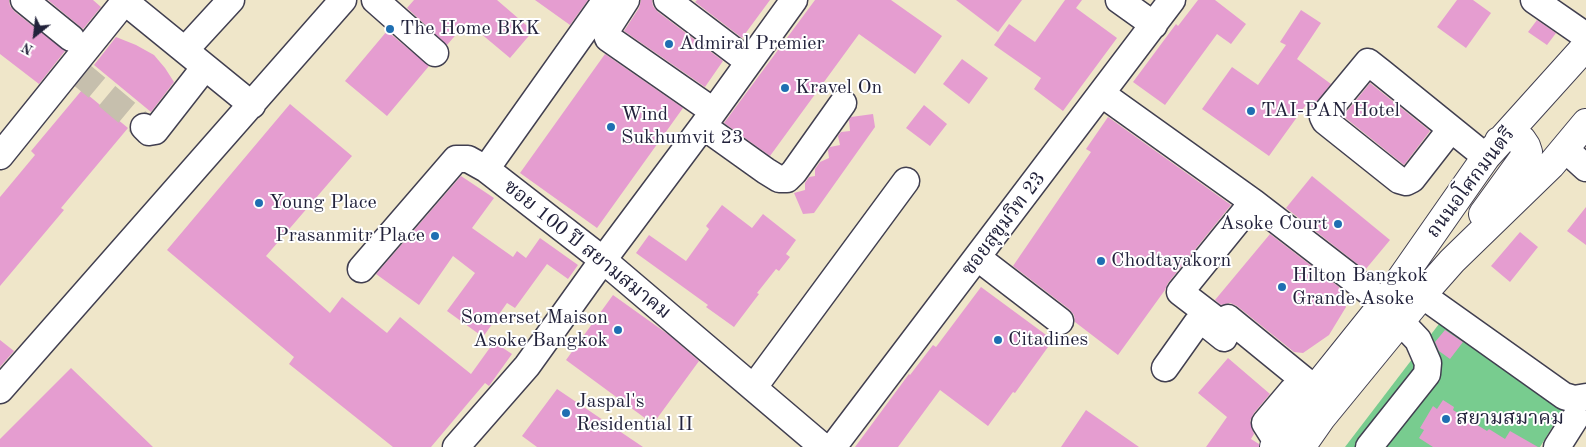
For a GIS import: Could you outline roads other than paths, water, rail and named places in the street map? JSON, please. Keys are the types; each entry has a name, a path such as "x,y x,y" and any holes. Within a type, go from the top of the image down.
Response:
{"main road":[{"name":"ถนนอโศกมนตรี","path":"1295,445 1392,312 1492,149 1586,46"},
{"name":"ถนนอโศกมนตรี","path":"1295,445 1304,394 1392,312 1422,295 1452,261 1513,203 1565,149 1586,123"},
{"path":"1452,261 1528,152 1522,140 1508,137 1492,149"}],"street":[{"path":"24,0 71,38"},
{"path":"144,127 150,132 156,131 195,59 231,0"},
{"path":"0,390 343,0"},
{"path":"375,0 435,53"},
{"path":"486,169 606,0"},
{"path":"626,0 606,31 608,38 708,119 766,171 780,179 787,179 794,172 843,104"},
{"path":"667,0 749,62"},
{"path":"456,447 528,366 603,260 794,0"},
{"path":"1119,0 1154,25"},
{"name":"ซอยสุขุมวิท 23","path":"833,447 1172,0"},
{"path":"1534,0 1586,36"},
{"path":"0,156 74,68 124,1 252,104"},
{"path":"1451,129 1412,179 1406,182 1399,180 1325,121 1323,117 1368,62 1451,129 1492,149"},
{"path":"1106,88 1250,191 1392,312 1418,340 1428,363 1428,374 1369,447"},
{"path":"1565,149 1586,168"},
{"name":"ซอย 100 ปี สยามสมาคม","path":"361,269 456,158 468,159 486,169 603,260 823,447"},
{"path":"754,387 906,181"},
{"path":"1250,191 1180,292 1223,325 1228,318 1304,394"},
{"path":"978,258 1060,322"},
{"path":"1422,295 1564,396 1574,399 1586,399"},
{"path":"1166,368 1196,323 1202,323 1209,326 1304,394"},
{"path":"1557,447 1586,399"}],"tunnel":[{"path":"77,71 144,127"}],"place":[{"name":"The Home BKK","path":"390,29"},
{"name":"Admiral Premier","path":"669,44"},
{"name":"Kravel On","path":"785,88"},
{"name":"TAI-PAN Hotel","path":"1251,111"},
{"name":"Wind Sukhumvit 23","path":"611,127"},
{"name":"Young Place","path":"259,203"},
{"name":"Asoke Court","path":"1338,224"},
{"name":"Prasanmitr Place","path":"435,236"},
{"name":"Chodtayakorn","path":"1101,261"},
{"name":"Hilton Bangkok Grande Asoke","path":"1282,287"},
{"name":"Somerset Maison Asoke Bangkok","path":"618,330"},
{"name":"Citadines","path":"998,340"},
{"name":"Jaspal's Residential II","path":"566,413"},
{"name":"สยามสมาคม","path":"1446,419"}]}
